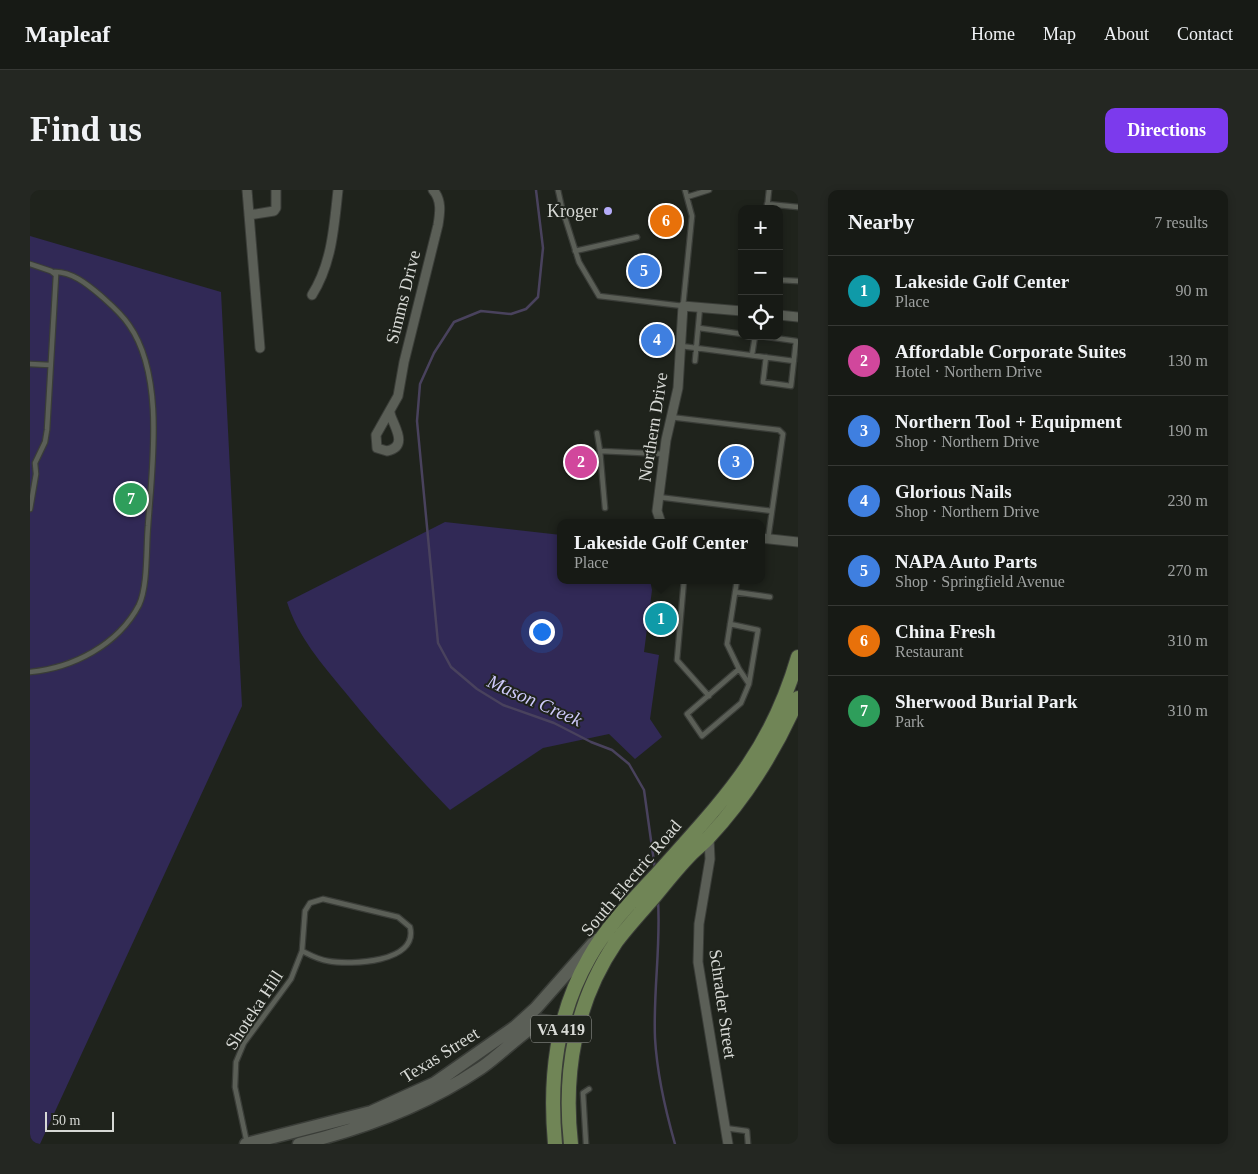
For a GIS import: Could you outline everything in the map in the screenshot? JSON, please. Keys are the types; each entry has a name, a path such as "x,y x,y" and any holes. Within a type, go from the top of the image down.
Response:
{"main road":[{"name":"South Electric Road","path":"556,1144 552,1086 561,1029 578,980 589,958 611,926 723,800 758,753 784,702 798,657"},
{"name":"South Electric Road","path":"571,1144 568,1109 570,1065 581,1014 600,970 616,942 692,853 709,838 755,779 771,754 798,698"},
{"name":"Texas Street","path":"246,1144 371,1112 435,1083 515,1027 536,1008 587,949 611,926"},
{"name":"Texas Street","path":"299,1144 365,1125 432,1096 481,1068 540,1021 550,1022 561,1029"}],"street":[{"path":"247,190 260,348"},
{"path":"249,215 274,211 276,208 276,190"},
{"path":"312,295 324,271 330,252 338,190"},
{"name":"Simms Drive","path":"390,411 398,396 404,362 440,216 438,196 433,190"},
{"path":"683,306 738,311"},
{"name":"Northern Drive","path":"660,519 657,511 658,497 670,417 678,388 683,306"},
{"path":"783,315 798,317"},
{"path":"765,538 798,542"},
{"name":"Schrader Street","path":"709,838 710,859 699,924 698,962 728,1144"}],"lane":[{"path":"558,190 579,262 599,296 683,306 692,216 685,190"},
{"path":"687,197 709,190"},
{"path":"767,205 769,190"},
{"path":"783,207 798,207"},
{"path":"575,251 637,237"},
{"path":"30,264 54,272 71,274 94,290 125,319 138,341 148,375 152,406 151,483 143,592 135,611 122,628 96,650 60,667 30,672"},
{"path":"30,467 35,463 45,442 47,430 56,275 54,272"},
{"path":"783,280 798,281"},
{"path":"696,361 700,307"},
{"path":"698,328 738,333"},
{"path":"766,357 763,382 790,386 796,341 783,339"},
{"path":"752,355 754,340"},
{"path":"680,346 794,361"},
{"path":"30,364 50,365"},
{"path":"670,417 779,430 783,434 772,511 765,535"},
{"path":"597,433 605,508"},
{"path":"600,451 664,454"},
{"path":"30,509 36,474 35,463"},
{"path":"658,497 772,511"},
{"path":"684,584 677,660 709,696"},
{"path":"736,584 727,644 739,669 749,684"},
{"path":"735,592 770,597"},
{"path":"730,624 758,630 749,684 741,703 702,736 687,714 739,669"},
{"name":"Shoteka Hill","path":"246,1144 235,1086 236,1062 244,1043 291,979 302,951 305,912 310,903 323,899 398,917 410,927 411,931 410,938 403,950 386,958 343,963 326,961 302,951"},
{"path":"586,1144 583,1093 589,1089"},
{"path":"725,1128 747,1131 748,1144"}],"shaded area":[{"path":"30,236 221,292 242,706 40,1144 30,1144"},
{"path":"445,522 557,535 557,584 651,584 652,590 644,652 659,655 650,719 662,737 635,759 609,734 543,748 450,810 409,767 319,660 297,627 287,602"}],"waterway":[{"name":"Mason Creek","path":"536,190 543,248 538,297 526,309 511,314 481,311 454,322 434,353 420,384 417,421 438,643 451,667 477,689 503,705 554,723 591,742 612,750 629,764 644,790 655,869"},
{"name":"Mason Creek","path":"658,900 659,934 655,1038 662,1092 675,1144"}],"place":[{"name":"Kroger","path":"608,211"},
{"name":"China Fresh","path":"666,221"},
{"name":"NAPA Auto Parts","path":"644,271"},
{"name":"Glorious Nails","path":"657,340"},
{"name":"Affordable Corporate Suites","path":"581,462"},
{"name":"Northern Tool + Equipment","path":"736,462"},
{"name":"Sherwood Burial Park","path":"131,499"},
{"name":"Lakeside Golf Center","path":"661,619"}]}
